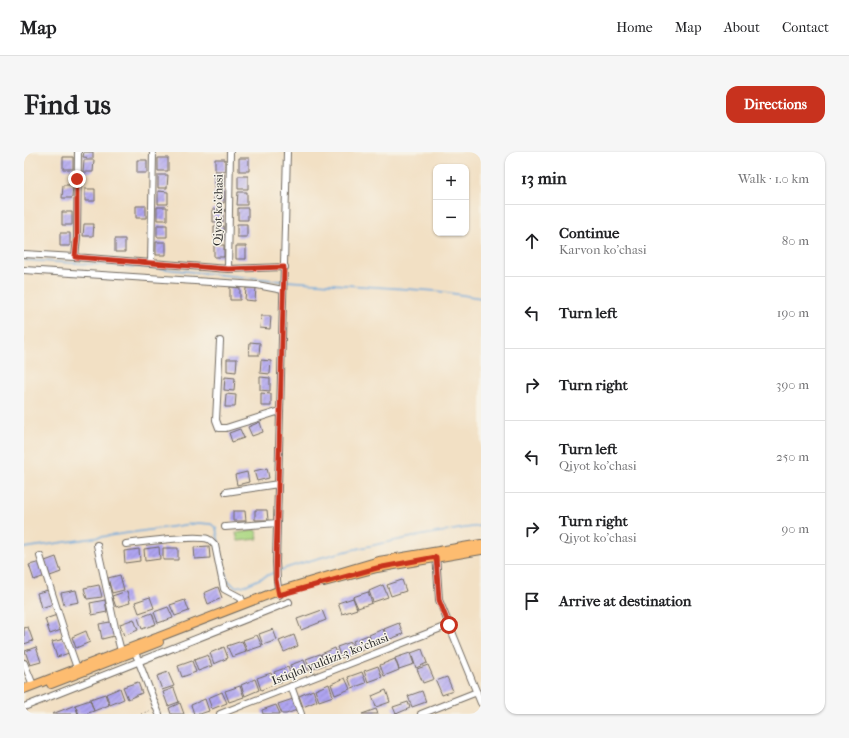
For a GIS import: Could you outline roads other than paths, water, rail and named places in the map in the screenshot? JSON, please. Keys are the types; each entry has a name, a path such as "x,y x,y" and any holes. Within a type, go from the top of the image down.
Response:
{"main road":[{"path":"24,688 243,604 278,593 377,568 481,544"},
{"path":"436,554 481,550"},
{"path":"24,694 135,652 278,593"}],"street":[{"path":"75,257 77,237 78,152"},
{"path":"151,263 153,152"},
{"name":"Qiyot ko'chasi","path":"228,269 230,152"},
{"path":"278,593 276,568 287,152"},
{"path":"24,254 228,269 284,267"},
{"path":"24,270 257,285 283,290"},
{"path":"220,341 216,420 220,428 226,428 280,411"},
{"path":"226,492 278,484"},
{"path":"225,527 277,523"},
{"path":"126,544 207,538 215,545 224,589 241,598 243,604"},
{"path":"97,545 121,651"},
{"path":"436,554 439,600 481,703"},
{"path":"40,556 66,637 78,668"},
{"path":"24,707 289,602"},
{"name":"Istiqlol yuldizi-3 ko'chasi","path":"220,714 449,625"},
{"path":"135,652 158,711"},
{"path":"24,663 33,685"},
{"path":"291,686 301,714"},
{"path":"421,714 477,692"}],"waterway":[{"path":"24,260 156,268 282,281"},
{"path":"286,281 437,291 481,298"},
{"path":"24,548 198,523 211,524 216,528 224,570 228,580 235,587 246,585 275,572"},
{"path":"278,571 353,549 481,526"}]}
